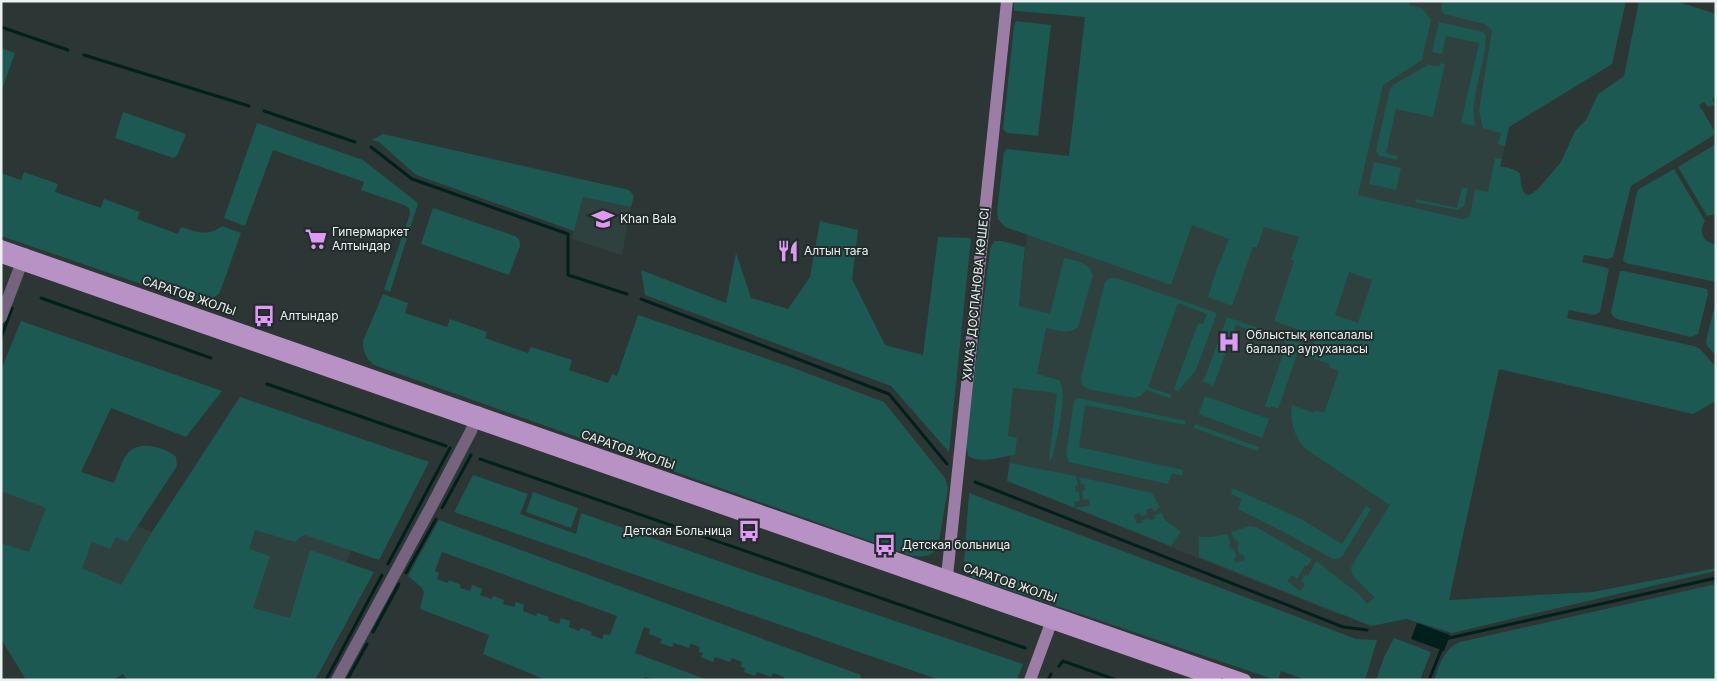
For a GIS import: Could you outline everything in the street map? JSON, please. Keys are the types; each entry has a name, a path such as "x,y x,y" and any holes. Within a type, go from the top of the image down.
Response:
{"main road":[{"name":"ХИУАЗ ДОСПАНОВА КӨШЕСІ","path":"946,581 1007,1"},
{"name":"САРАТОВ ЖОЛЫ","path":"1,246 24,259 946,581 1245,680"},
{"name":"САРАТОВ ЖОЛЫ","path":"1,257 24,259"},
{"name":"САРАТОВ ЖОЛЫ","path":"946,581 1051,623 1215,680"},
{"path":"1030,680 1051,623"}],"street":[{"path":"1,317 24,259"},
{"path":"337,680 430,509 477,417"}],"shaded area":[{"path":"1014,1 1410,1 1409,5 1422,8 1431,20 1422,60 1383,85 1358,195 1462,219 1470,215 1475,189 1488,192 1495,158 1502,159 1500,166 1510,168 1519,173 1525,194 1530,195 1538,189 1561,162 1575,131 1586,120 1598,94 1624,76 1639,1 1675,1 1716,15 1716,97 1712,99 1715,105 1708,107 1704,102 1699,105 1714,130 1714,135 1631,186 1613,257 1607,259 1584,255 1582,262 1609,269 1600,312 1594,315 1569,310 1567,318 1694,346 1700,349 1716,367 1716,401 1693,414 1499,369 1449,600 1593,592 1716,568 1716,571 1452,633 1407,619 1371,626 1199,557 1199,537 1227,534 1231,543 1229,544 1231,549 1233,548 1237,557 1234,558 1236,563 1245,560 1243,554 1240,555 1237,548 1239,546 1237,540 1235,541 1231,532 1250,526 1256,527 1312,559 1307,566 1305,565 1297,579 1292,575 1287,581 1300,591 1305,585 1301,581 1305,575 1308,576 1316,561 1360,595 1367,604 1375,598 1354,577 1351,567 1390,505 1306,449 1294,429 1291,417 1292,405 1314,413 1315,410 1324,413 1339,371 1329,367 1330,364 1309,357 1316,336 1274,321 1294,261 1291,259 1299,237 1264,227 1257,247 1253,247 1232,306 1208,297 1229,239 1192,225 1171,285 1005,227 998,219 997,211 1004,152 1007,149 1069,156 1085,17 1014,11","holes":["1349,272 1372,280 1358,323 1335,315"]},
{"name":"Облыстық көпсалалы балалар ауруханасы","path":"1208,1 1165,194 1464,259 1375,599 1340,615 1007,481 1012,441 1000,439 1019,306 1036,153 1069,156 1085,17"},
{"path":"1232,1 1619,1 1606,68 1509,127 1484,238 1190,179"},
{"path":"1443,1 1626,1 1612,64 1509,127 1505,146 1498,144 1501,133 1483,128 1479,111 1492,30 1484,24 1444,14 1441,9"},
{"path":"1016,21 1051,25 1038,136 1007,133 1003,129"},
{"path":"1439,22 1483,32 1486,35 1474,103 1475,126 1461,123 1479,43 1446,36 1442,54 1432,52"},
{"path":"1,48 15,53 1,92"},
{"path":"1440,63 1445,64 1433,117 1396,109 1386,153 1398,156 1397,160 1379,156 1376,150 1390,89 1393,85 1428,65 1439,66"},
{"path":"123,112 186,134 177,156 173,158 115,138"},
{"path":"257,123 363,160 418,203 390,292 384,289 410,214 409,208 361,190 364,182 273,150 245,226 224,218"},
{"path":"383,134 629,190 634,196 631,207 583,197 574,231 416,175 379,142 372,140"},
{"path":"1716,144 1716,214 1707,216 1678,167"},
{"path":"1374,162 1401,168 1396,190 1369,184"},
{"path":"1674,169 1705,221 1702,229 1703,236 1708,242 1716,244 1716,282 1626,263 1623,260 1637,192"},
{"path":"24,172 58,184 55,192 101,208 104,199 140,212 137,219 178,234 181,227 197,232 212,232 222,226 241,233 220,292 208,300 194,302 1,236 1,173 21,180"},
{"path":"1462,187 1468,188 1464,206 1457,210 1415,202 1416,199 1457,208"},
{"name":"Khan Bala","path":"583,197 631,207 622,255 572,239"},
{"path":"433,208 519,239 520,246 509,275 421,244"},
{"path":"820,221 858,230 852,279 885,345 923,355 938,237 971,238 949,452 891,386 645,295 641,270 726,303 736,253 751,298 788,309 810,277"},
{"path":"994,241 1002,241 1025,247 1019,306 1050,314 1064,258 1085,265 1093,275 1078,327 1070,331 1046,328 1037,374 1059,380 1063,395 1059,428 1053,456 1050,461 1057,393 1013,388 1008,436 1017,438 1015,455 984,460 968,456 966,443 990,249"},
{"path":"1620,271 1707,289 1708,294 1698,334 1691,337 1617,319 1612,315 1611,312"},
{"path":"1110,278 1117,278 1217,313 1196,370 1178,391 1174,389 1198,323 1203,324 1207,314 1178,303 1148,387 1172,395 1170,398 1146,390 1141,396 1134,398 1088,389 1082,385 1081,377 1105,282"},
{"path":"383,294 408,303 405,313 447,327 450,319 487,332 485,338 528,353 531,347 572,360 569,370 608,383 612,374 617,376 638,315 788,366 884,402 945,478 948,488 938,547 927,556 912,556 374,365 363,348 363,341"},
{"path":"1716,301 1716,355 1707,346 1706,341"},
{"path":"1227,317 1301,343 1278,409 1265,406 1287,343 1236,325 1213,387 1210,386 1211,384 1202,381 1206,375"},
{"path":"21,321 222,391 186,437 111,408 81,472 114,483 127,454 132,449 144,446 152,446 171,453 176,457 177,466 127,542 116,537 110,549 92,542 82,568 121,585 152,532 240,397 429,462 379,560 305,535 295,542 255,530 249,549 270,556 253,608 290,618 310,550 374,572 315,680 127,680 123,674 113,680 26,680 1,639 1,543 29,552 46,508 1,491 1,370"},
{"path":"1205,396 1269,419 1262,438 1199,414"},
{"path":"1078,398 1186,421 1185,425 1085,405 1079,447 1183,470 1182,476 1172,473 1168,484 1069,462 1066,454 1074,401"},
{"path":"1195,424 1259,447 1257,451 1194,428"},
{"path":"1,457 68,497 161,536 123,613 1,576"},
{"path":"1010,463 1076,476 1078,485 1075,486 1076,492 1079,492 1080,501 1074,502 1075,508 1007,481"},
{"path":"473,475 528,494 520,514 576,534 581,513 1023,664 1017,680 940,680 454,512"},
{"path":"1079,477 1152,493 1160,508 1154,511 1152,508 1146,510 1147,514 1141,516 1140,513 1134,515 1137,524 1143,522 1142,520 1156,518 1155,515 1162,513 1164,519 1181,532 1171,546 1075,508 1090,505 1089,499 1083,500 1082,491 1085,490 1084,484 1081,484"},
{"path":"1233,488 1301,519 1342,544 1366,506 1371,509 1343,555 1333,559 1238,509 1242,499 1231,494"},
{"path":"533,492 578,508 571,528 526,512"},
{"path":"969,493 1356,639 1377,640 1365,680 1306,680 1281,671 1278,680 1276,680 971,577 964,561"},
{"path":"243,494 357,531 321,642 205,605"},
{"path":"439,520 861,675 860,680 784,680 784,677 773,673 771,677 757,672 755,676 744,672 745,668 741,667 742,662 732,658 730,662 715,657 713,662 701,657 703,653 699,652 700,647 691,644 689,648 674,643 672,647 660,643 662,639 649,634 650,629 644,627 635,653 708,680 654,680 645,677 643,680 546,680 483,654 489,635 420,609 424,592 408,576","holes":["442,552 617,616 610,635 604,634 602,639 591,635 592,632 581,628 579,631 569,627 570,621 561,618 559,624 548,620 549,617 538,613 536,616 523,611 524,605 516,602 514,607 503,604 504,600 493,596 492,599 480,595 482,589 472,585 470,591 460,588 461,585 449,580 448,583 437,579 439,573 435,571"]},
{"path":"1716,584 1716,680 1434,680 1446,653 1460,642"},
{"path":"1417,623 1450,635 1444,651 1411,639"},
{"path":"1394,638 1431,652 1420,680 1376,680 1384,657"}],"waterway":[{"path":"1,27 68,50"},
{"path":"84,55 249,106"},
{"path":"264,111 355,142"},
{"path":"371,147 412,179 568,234 568,275 627,294"},
{"path":"41,298 211,358"},
{"path":"641,299 889,394 947,464"},
{"path":"1,338 12,308"},
{"path":"267,384 446,446"},
{"path":"388,564 450,448"},
{"path":"442,508 471,455"},
{"path":"480,459 1025,648"},
{"path":"975,482 1343,627 1367,630"},
{"path":"406,573 436,519"},
{"path":"326,680 382,575"},
{"path":"1445,639 1716,578"},
{"path":"373,632 399,584"},
{"path":"347,680 367,644"},
{"path":"1429,680 1442,648"},
{"path":"1059,666 1063,661 1116,680"},
{"path":"1048,680 1051,674"}],"place":[{"name":"Khan Bala","path":"603,219"},
{"name":"Гипермаркет Алтындар","path":"316,239"},
{"name":"Алтын таға","path":"788,251"},
{"name":"Алтындар","path":"264,316"},
{"name":"Облыстық көпсалалы балалар ауруханасы","path":"1229,342"},
{"name":"Детская Больница","path":"749,531"},
{"name":"Детская больница","path":"885,545"}]}
